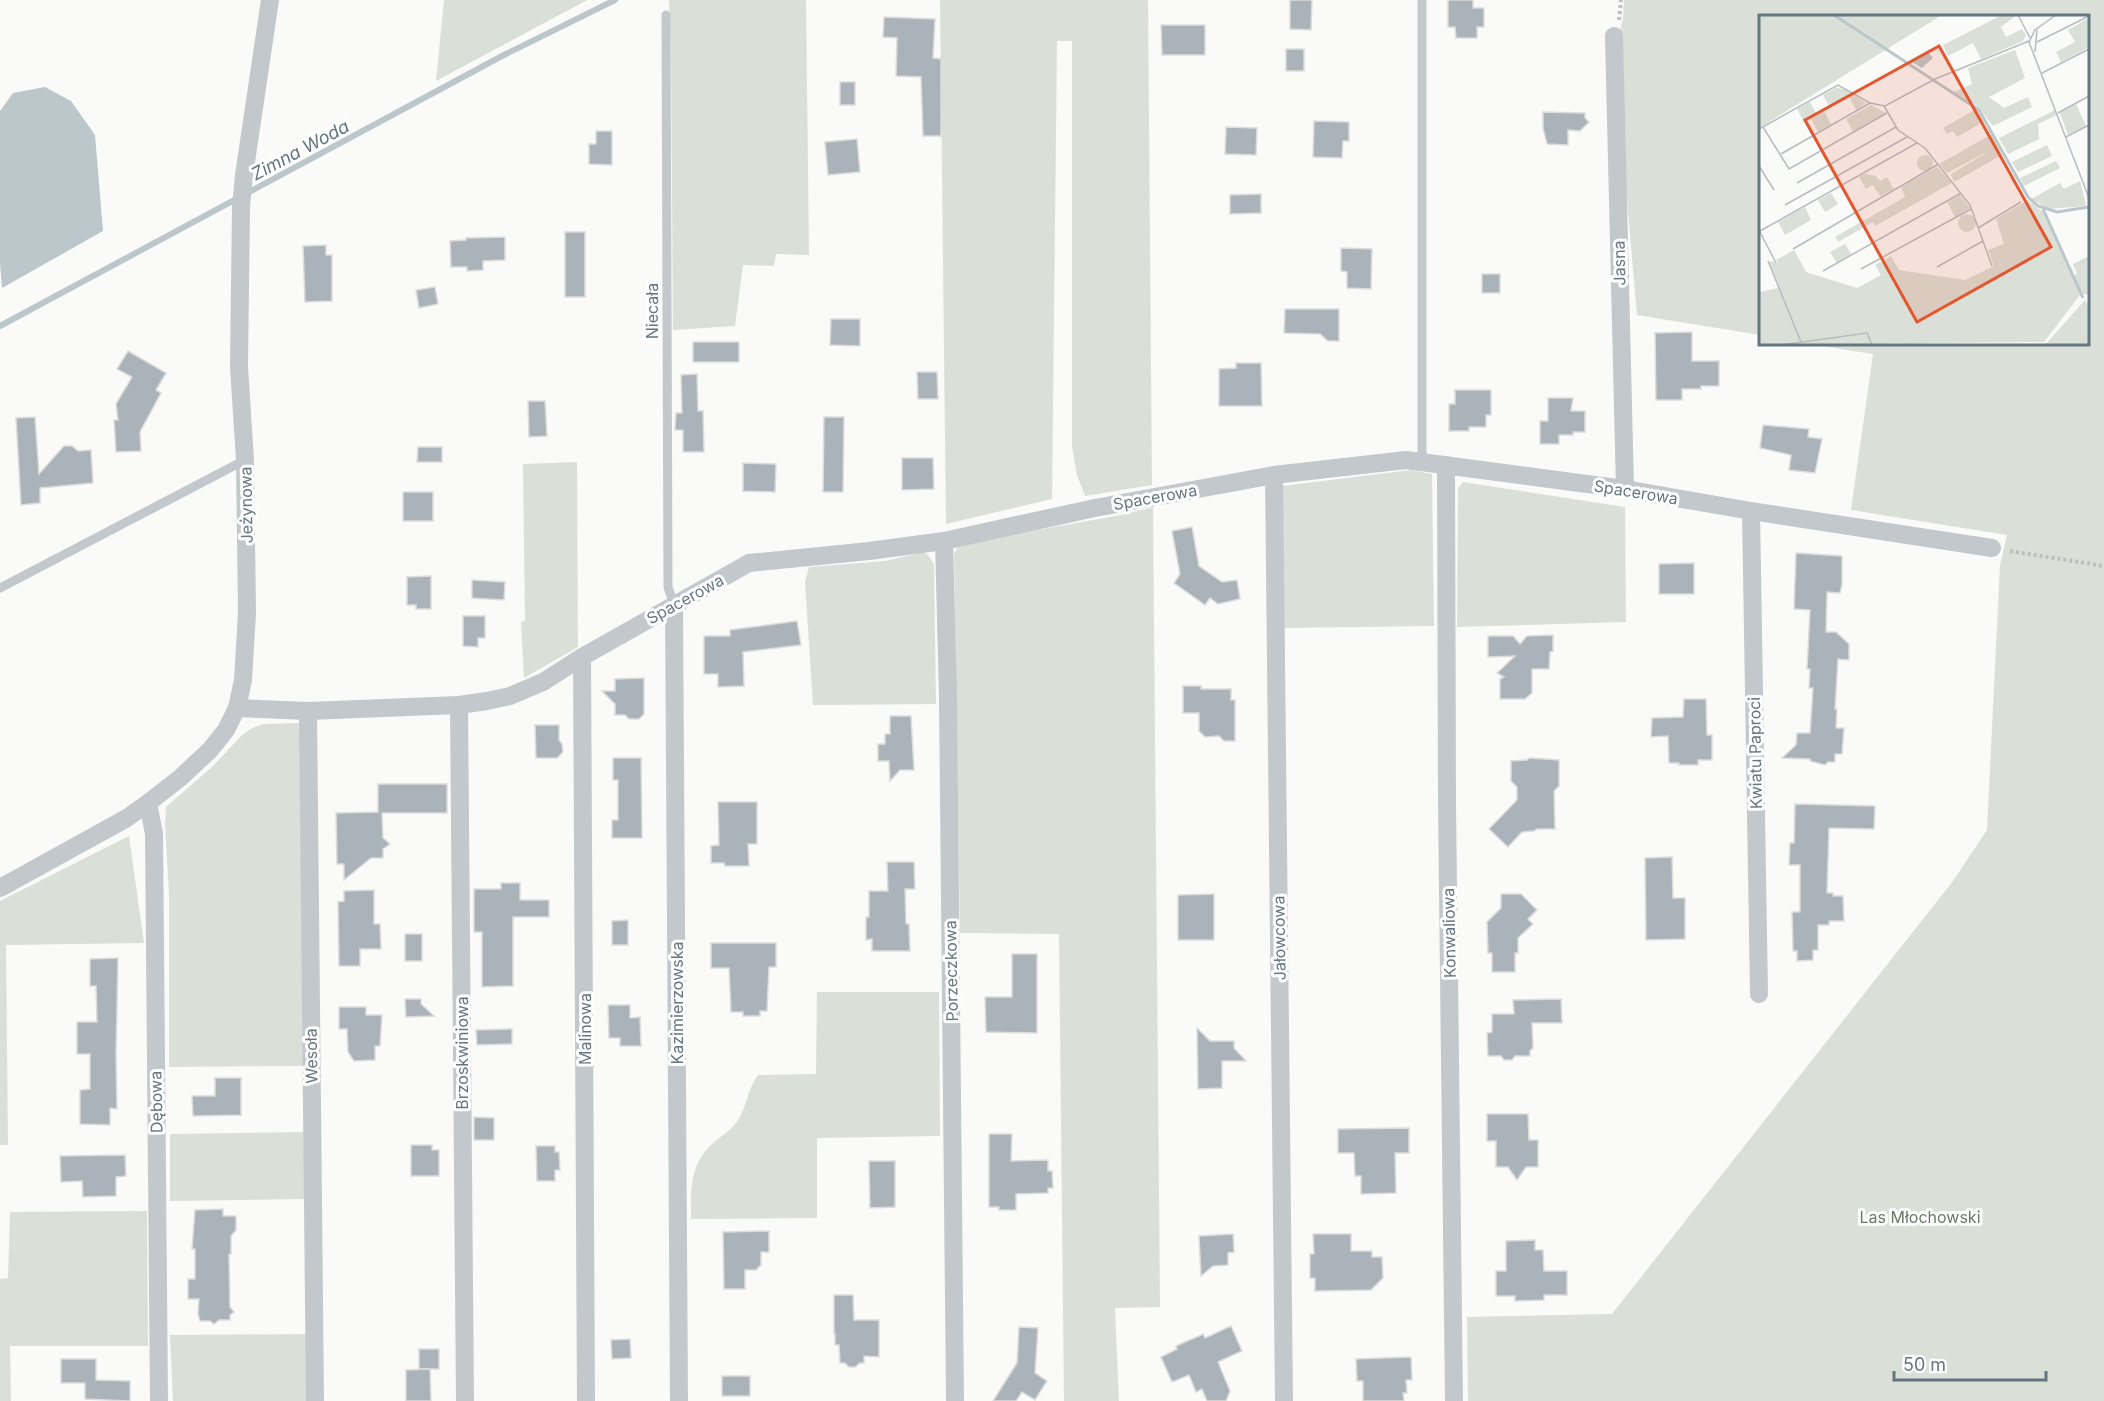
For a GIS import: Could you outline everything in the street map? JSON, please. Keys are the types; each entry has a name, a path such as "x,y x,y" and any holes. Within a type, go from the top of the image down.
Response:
{"street":[{"name":"Jeżynowa","path":"0,888 127,818 148,803 210,750 226,730 237,708 243,680 247,614 245,460 239,367 241,207 270,0"},
{"name":"Jasna","path":"1614,36 1625,489"},
{"name":"Spacerowa","path":"237,708 308,711 459,705 510,696 543,682 582,657 749,563 944,542 1095,508 1274,475 1407,460 1625,489 1992,548"},
{"name":"Konwaliowa","path":"1446,465 1447,803 1455,1401"},
{"name":"Jałowcowa","path":"1274,475 1284,1401"},
{"name":"Kwiatu Paproci","path":"1751,511 1759,994"},
{"name":"Porzeczkowa","path":"944,542 948,696 956,1401"},
{"name":"Kazimierzowska","path":"674,605 679,1401"},
{"name":"Malinowa","path":"582,657 586,1401"},
{"name":"Brzoskwiniowa","path":"459,705 465,1401"},
{"name":"Wesoła","path":"308,711 315,1401"},
{"name":"Dębowa","path":"148,803 154,834 159,1401"}],"lane":[{"path":"1422,0 1422,461"},
{"name":"Niecała","path":"666,15 669,587 674,605"},
{"path":"0,588 245,460"}],"path":[{"path":"1992,548 2104,566"}],"green space":[{"path":"444,0 587,0 436,81"},
{"path":"669,0 806,0 809,255 776,254 774,266 743,265 735,326 673,330"},
{"path":"940,0 1148,0 1152,485 1085,496 1077,475 1072,447 1072,41 1057,41 1052,499 946,524"},
{"name":"Las Młochowski","path":"1624,0 2104,0 2104,1401 1468,1401 1467,1317 1612,1314 1953,881 1987,830 2000,565 2007,535 1851,510 1873,354 1815,345 2089,345 2089,15 1759,15 1759,335 1637,315 1625,177 1618,37 1623,19"},
{"path":"577,462 578,647 524,678 521,622 525,621 523,464"},
{"path":"1411,470 1432,474 1434,626 1282,628 1282,486"},
{"path":"1463,482 1625,507 1626,622 1457,627 1458,488"},
{"path":"1153,507 1160,1307 1115,1308 1119,1401 1064,1401 1059,934 960,933 954,554 959,544 1121,515"},
{"path":"924,552 934,564 936,704 813,705 805,582 809,567 885,561"},
{"path":"301,723 303,1066 169,1067 169,894 166,807 252,728 264,724"},
{"path":"129,836 144,943 6,945 8,1145 0,1145 0,901"},
{"path":"817,992 939,992 940,1136 817,1138 817,1218 691,1219 693,1180 698,1162 710,1146 737,1122 758,1075 816,1074"},
{"path":"304,1132 304,1199 170,1201 170,1134"},
{"path":"147,1211 148,1346 10,1346 11,1401 0,1401 0,1279 8,1278 10,1212"},
{"path":"306,1334 307,1401 173,1401 170,1335"}],"shaded area":[{"path":"45,87 71,101 95,135 103,231 2,288 0,111 13,93"}],"building":[{"path":"1290,0 1312,0 1311,30 1290,29"},
{"path":"1448,0 1473,0 1473,8 1484,8 1484,27 1477,27 1477,38 1456,38 1455,27 1448,27"},
{"path":"884,17 935,19 933,58 941,59 941,136 923,136 921,77 896,76 897,38 883,37"},
{"path":"1161,25 1205,25 1205,55 1162,55"},
{"path":"1286,49 1304,49 1304,71 1286,71"},
{"path":"840,82 855,82 855,105 840,105"},
{"path":"1543,112 1585,113 1585,118 1589,122 1580,131 1568,130 1568,145 1547,144 1543,128"},
{"path":"1314,121 1349,122 1349,141 1343,141 1342,158 1313,157"},
{"path":"1226,127 1257,128 1256,155 1225,154"},
{"path":"596,131 612,131 612,165 589,164 589,144 596,144"},
{"path":"857,139 860,172 828,175 825,142"},
{"path":"1261,194 1261,213 1230,214 1230,195"},
{"path":"565,232 585,232 585,297 565,297"},
{"path":"505,237 505,260 483,261 483,270 467,271 467,267 451,267 450,241 466,240 466,238"},
{"path":"326,245 326,255 332,255 332,301 305,302 303,246"},
{"path":"1341,248 1372,249 1371,289 1347,288 1347,272 1341,271"},
{"path":"1482,274 1500,274 1500,293 1482,293"},
{"path":"435,287 438,304 419,308 416,290"},
{"path":"1285,309 1339,309 1339,341 1328,341 1320,334 1284,333"},
{"path":"831,319 860,319 860,346 830,345"},
{"path":"1692,332 1692,361 1719,361 1719,386 1682,389 1682,400 1656,400 1655,333"},
{"path":"693,342 739,342 739,362 693,362"},
{"path":"128,351 166,373 156,390 161,393 140,432 141,451 116,452 114,420 118,420 116,404 132,377 117,369"},
{"path":"1236,363 1261,363 1262,406 1219,406 1219,369 1236,368"},
{"path":"917,372 937,372 938,399 918,399"},
{"path":"697,374 698,411 703,411 704,452 683,452 683,430 675,430 676,413 682,413 681,375"},
{"path":"1455,390 1491,390 1491,415 1486,415 1486,427 1469,427 1469,431 1449,431 1449,404 1455,404"},
{"path":"1548,398 1573,398 1571,411 1585,411 1585,432 1559,435 1559,444 1540,444 1540,421 1548,421"},
{"path":"528,401 545,401 547,436 529,437"},
{"path":"35,417 39,474 64,446 72,446 78,451 91,450 93,483 40,488 40,503 21,505 16,418"},
{"path":"824,417 844,417 843,492 823,492"},
{"path":"1763,425 1809,429 1808,437 1822,439 1815,473 1789,470 1791,455 1760,448"},
{"path":"418,447 442,447 442,462 417,462"},
{"path":"902,458 933,458 934,489 902,490"},
{"path":"743,463 776,464 775,492 743,491"},
{"path":"403,492 433,492 433,521 403,521"},
{"path":"1192,527 1199,566 1222,582 1237,580 1240,599 1218,604 1210,598 1205,605 1174,583 1180,574 1172,531"},
{"path":"1796,553 1842,556 1840,593 1827,592 1826,632 1836,632 1849,644 1849,660 1838,659 1835,709 1837,709 1836,728 1844,728 1842,754 1835,754 1835,762 1828,762 1825,765 1810,761 1810,759 1782,758 1796,745 1797,733 1810,733 1813,688 1809,688 1810,669 1807,669 1810,610 1794,609"},
{"path":"1694,563 1694,594 1659,594 1659,564"},
{"path":"431,576 431,609 416,609 416,605 407,605 407,577"},
{"path":"472,580 505,582 504,600 472,598"},
{"path":"463,616 485,616 485,638 478,638 478,647 463,646"},
{"path":"797,621 801,645 743,652 744,686 718,687 718,674 704,674 704,636 730,636 730,630"},
{"path":"1553,635 1553,651 1550,652 1549,669 1532,669 1532,693 1525,699 1500,699 1500,679 1504,677 1497,673 1515,656 1488,657 1488,636 1513,636 1520,644 1527,636"},
{"path":"644,678 644,714 639,719 615,715 615,704 602,691 615,691 615,679"},
{"path":"1183,686 1201,686 1201,689 1231,689 1231,700 1235,700 1235,741 1224,741 1219,736 1205,737 1199,731 1199,713 1183,713"},
{"path":"1684,699 1706,699 1707,735 1712,735 1712,760 1698,760 1698,765 1669,763 1668,736 1651,737 1652,718 1683,717"},
{"path":"890,716 911,716 914,770 900,770 890,781 889,761 878,761 878,744 885,744 885,734 890,734"},
{"path":"535,725 559,725 559,740 563,752 557,758 536,758"},
{"path":"613,758 641,758 642,838 612,838 612,820 618,820 618,780 613,780"},
{"path":"1529,758 1559,760 1559,786 1554,791 1555,829 1522,832 1508,847 1489,829 1517,800 1517,787 1511,781 1511,761"},
{"path":"378,784 447,784 447,813 382,813 383,838 390,844 383,849 383,858 371,858 344,880 344,864 337,864 336,813 378,812"},
{"path":"718,802 757,802 757,844 748,844 749,866 725,866 724,863 711,863 711,846 719,845"},
{"path":"1795,804 1875,806 1874,829 1829,828 1827,893 1833,893 1833,896 1843,896 1844,921 1829,921 1829,925 1818,925 1818,950 1813,950 1813,960 1797,961 1797,951 1793,951 1792,912 1800,912 1800,865 1789,865 1790,843 1794,843"},
{"path":"1672,857 1673,898 1685,898 1685,939 1646,940 1645,858"},
{"path":"887,862 914,862 915,889 905,889 906,924 909,924 910,951 872,951 872,939 866,940 869,891 888,891"},
{"path":"501,883 520,883 520,900 549,900 549,917 513,917 513,986 482,987 482,932 474,932 474,889 501,889"},
{"path":"374,890 374,924 380,924 381,949 360,949 360,966 339,966 338,902 344,901 344,891"},
{"path":"1214,894 1214,940 1178,940 1178,895"},
{"path":"1501,894 1521,894 1537,910 1528,919 1533,924 1518,938 1515,972 1492,972 1492,953 1488,953 1487,922 1501,908"},
{"path":"628,920 628,945 612,945 612,921"},
{"path":"405,934 422,934 422,961 405,961"},
{"path":"711,943 776,943 776,967 769,967 767,1011 760,1011 760,1016 743,1016 743,1012 731,1012 729,968 711,968"},
{"path":"1012,954 1037,954 1037,1033 986,1032 985,997 1012,997"},
{"path":"118,958 117,1109 110,1108 110,1125 80,1124 80,1090 90,1089 90,1054 77,1054 77,1022 97,1022 96,986 90,986 90,959"},
{"path":"405,999 421,999 421,1004 434,1016 406,1017"},
{"path":"1561,999 1562,1023 1532,1023 1533,1048 1530,1056 1515,1056 1512,1060 1504,1060 1501,1056 1488,1056 1487,1033 1492,1032 1492,1014 1514,1014 1513,1000"},
{"path":"608,1005 630,1005 630,1018 640,1017 641,1046 620,1046 620,1038 609,1038"},
{"path":"339,1007 366,1007 366,1015 382,1015 380,1046 375,1046 375,1060 354,1061 348,1052 347,1029 339,1029"},
{"path":"1197,1028 1210,1041 1234,1041 1234,1048 1246,1061 1222,1061 1222,1088 1198,1089"},
{"path":"512,1029 512,1044 477,1045 476,1030"},
{"path":"215,1078 241,1078 241,1115 193,1116 192,1096 215,1096"},
{"path":"1487,1114 1528,1114 1529,1140 1538,1140 1538,1167 1526,1167 1517,1180 1508,1167 1496,1167 1496,1141 1487,1141"},
{"path":"474,1117 494,1118 494,1140 474,1140"},
{"path":"1409,1128 1409,1153 1395,1153 1396,1193 1361,1194 1361,1176 1355,1176 1354,1153 1338,1153 1338,1129"},
{"path":"989,1134 1012,1134 1011,1161 1048,1160 1048,1171 1052,1171 1053,1188 1048,1188 1048,1193 1016,1194 1016,1210 999,1210 999,1207 989,1207"},
{"path":"411,1145 432,1145 432,1150 439,1150 439,1176 411,1176"},
{"path":"536,1146 555,1146 555,1152 559,1152 560,1170 555,1170 555,1181 537,1181"},
{"path":"125,1155 126,1176 116,1177 116,1196 83,1197 82,1181 61,1182 60,1156"},
{"path":"869,1161 895,1161 895,1207 870,1208"},
{"path":"223,1209 223,1216 236,1216 236,1230 231,1236 231,1254 229,1254 230,1307 234,1312 230,1315 230,1320 219,1320 214,1324 210,1321 200,1321 199,1299 188,1299 188,1279 195,1279 195,1249 192,1249 195,1210"},
{"path":"769,1231 769,1252 761,1252 761,1265 756,1270 745,1270 745,1289 724,1289 723,1232"},
{"path":"1233,1234 1234,1252 1228,1253 1228,1265 1213,1266 1201,1276 1199,1236"},
{"path":"1313,1234 1351,1234 1351,1251 1372,1251 1372,1257 1382,1257 1383,1278 1371,1290 1315,1291 1315,1278 1310,1278 1310,1254 1314,1254"},
{"path":"1535,1240 1535,1250 1543,1250 1544,1271 1567,1271 1567,1295 1544,1295 1544,1300 1515,1301 1515,1296 1496,1296 1496,1271 1506,1271 1506,1241"},
{"path":"834,1295 853,1295 854,1320 879,1320 879,1357 864,1356 864,1363 855,1367 840,1363 839,1345 835,1345 834,1334"},
{"path":"1231,1326 1242,1351 1218,1362 1230,1391 1226,1401 1207,1401 1202,1389 1196,1392 1189,1375 1172,1382 1161,1357 1177,1349 1176,1346 1203,1334 1205,1338"},
{"path":"1019,1327 1038,1328 1035,1373 1047,1381 1035,1400 1022,1392 1016,1401 993,1401 1017,1363"},
{"path":"630,1339 631,1358 612,1359 611,1340"},
{"path":"419,1349 439,1349 439,1369 419,1369"},
{"path":"1411,1357 1412,1380 1406,1380 1407,1393 1403,1393 1404,1401 1363,1401 1363,1381 1357,1381 1356,1359"},
{"path":"61,1359 96,1359 96,1380 130,1381 130,1401 85,1399 85,1383 61,1383"},
{"path":"430,1369 431,1401 406,1401 406,1370"},
{"path":"722,1376 750,1376 750,1396 722,1396"}],"waterway":[{"name":"Zimna Woda","path":"0,326 502,56 615,0"}]}
